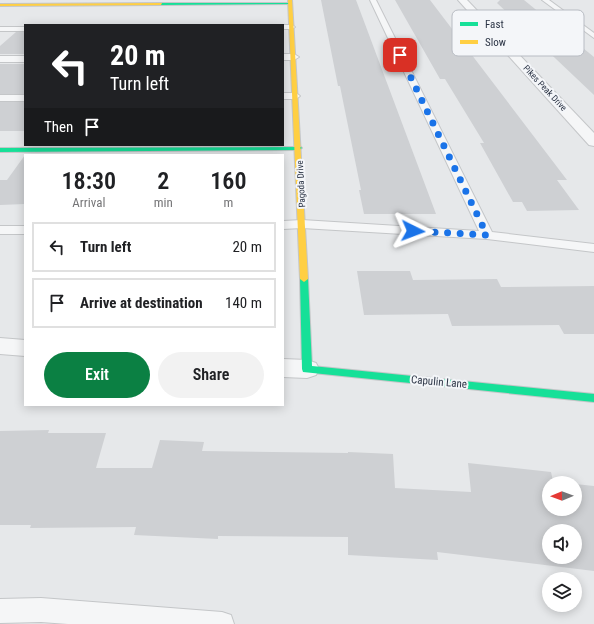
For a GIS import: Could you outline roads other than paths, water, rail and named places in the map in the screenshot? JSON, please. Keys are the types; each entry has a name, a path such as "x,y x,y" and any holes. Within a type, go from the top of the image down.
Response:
{"street":[{"name":"Pikes Peak Drive","path":"462,0 471,10"},
{"path":"0,5 290,2"},
{"name":"Pagoda Drive","path":"290,2 288,27 289,57 296,96 307,369"},
{"name":"Pikes Peak Drive","path":"514,56 594,142"},
{"path":"0,59 24,59"},
{"path":"0,150 299,148"},
{"path":"0,346 24,348"},
{"name":"Capulin Lane","path":"284,368 517,389 594,398"}],"lane":[{"path":"373,0 487,235"},
{"path":"545,0 559,10"},
{"path":"0,29 24,29"},
{"path":"584,29 594,36"},
{"path":"284,96 296,96"},
{"path":"0,98 24,98"},
{"path":"284,225 302,224 487,235 594,248"},
{"path":"0,230 24,230"},
{"path":"0,611 41,610 222,624"}]}
